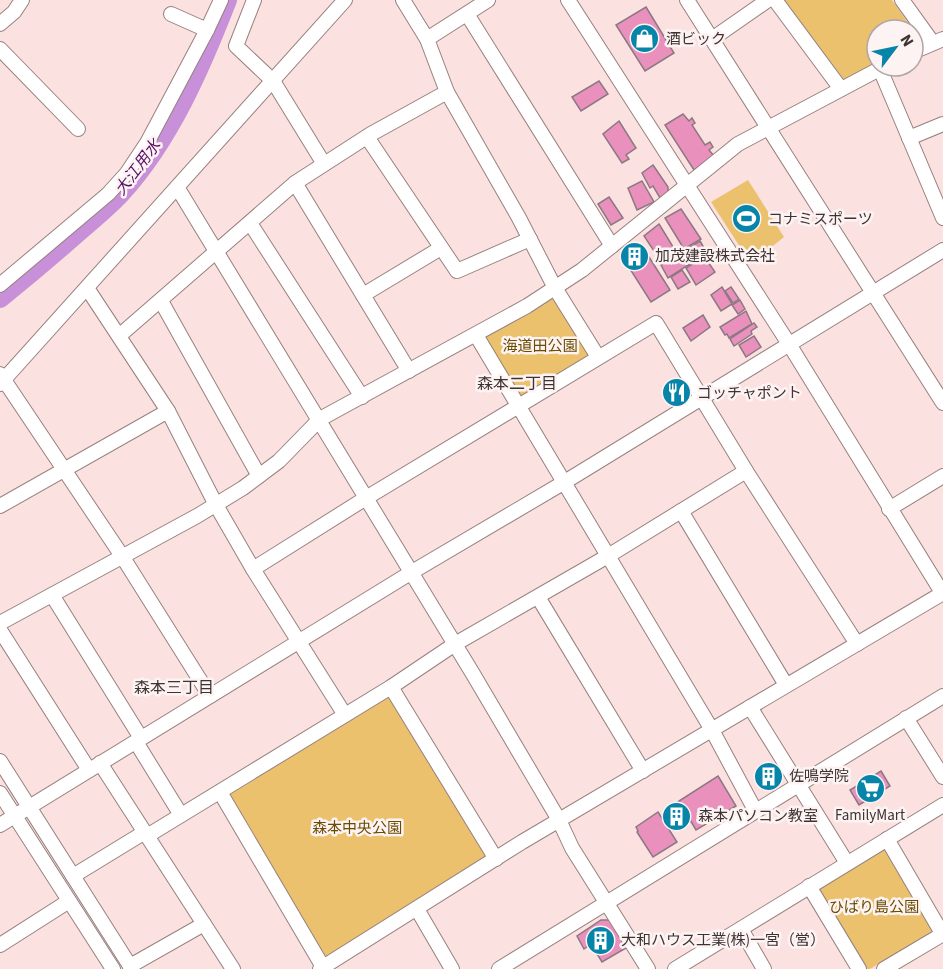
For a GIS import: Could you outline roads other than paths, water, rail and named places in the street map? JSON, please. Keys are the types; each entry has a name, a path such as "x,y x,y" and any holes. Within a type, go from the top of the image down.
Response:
{"street":[{"path":"0,24 14,12 22,0"},
{"path":"0,285 108,194 127,173 147,142 221,0"},
{"path":"254,0 236,46 273,81 324,164"},
{"path":"210,696 122,556 2,379 87,288 345,0"},
{"path":"403,0 427,39 447,92 555,288 598,357"},
{"path":"427,39 488,0"},
{"path":"220,792 322,968 559,820 943,594 789,344 568,0"},
{"path":"687,0 943,403"},
{"path":"712,39 768,0"},
{"path":"775,0 841,90"},
{"path":"902,0 938,41"},
{"path":"171,14 207,30"},
{"path":"467,14 612,246"},
{"path":"0,49 78,129"},
{"path":"233,969 146,834 94,767 0,624 216,505 279,461 320,419 527,306 582,270 738,144 865,77"},
{"path":"887,78 909,138 943,218"},
{"path":"119,336 295,183 367,137 447,92"},
{"path":"909,138 943,124"},
{"path":"367,137 457,271 530,239"},
{"path":"295,183 409,371"},
{"path":"177,188 320,419 559,820 572,848 648,969"},
{"path":"250,223 362,397"},
{"path":"363,295 441,248"},
{"path":"0,825 943,250"},
{"path":"87,288 168,411 216,505 253,569 345,715"},
{"path":"161,301 259,476"},
{"path":"253,569 656,323 746,471 857,644"},
{"path":"476,335 712,730 755,810"},
{"path":"0,506 168,411"},
{"path":"73,876 220,792 391,687 455,644 608,556 746,471"},
{"path":"889,509 943,476"},
{"path":"681,511 786,685"},
{"path":"52,595 181,815"},
{"path":"538,597 643,771"},
{"path":"391,687 496,859"},
{"path":"499,969 943,696"},
{"path":"750,707 847,863"},
{"path":"906,718 943,777"},
{"path":"0,761 131,967 204,924"},
{"path":"0,793 112,969"},
{"path":"675,969 943,805"},
{"path":"884,969 943,934 887,839"},
{"path":"809,886 859,969"},
{"path":"0,945 69,901"},
{"path":"417,909 452,969"},
{"path":"741,928 764,969"}],"waterway":[{"name":"大江用水","path":"0,298 105,208 139,172 183,101 227,0"}],"place":[{"name":"酒ビック","path":"645,39"},
{"name":"コナミスポーツ","path":"747,219"},
{"name":"加茂建設株式会社","path":"634,256"},
{"name":"ゴッチャポント","path":"676,393"},
{"name":"佐鳴学院","path":"768,776"},
{"name":"FamilyMart","path":"870,788"},
{"name":"森本パソコン教室","path":"677,816"},
{"name":"大和ハウス工業(株)一宮（営）","path":"600,940"}],"district":[{"name":"森本二丁目","path":"517,383"},
{"name":"森本三丁目","path":"174,687"}],"park label":[{"name":"海道田公園","path":"540,346"},
{"name":"森本中央公園","path":"357,828"},
{"name":"ひばり島公園","path":"874,907"}]}
